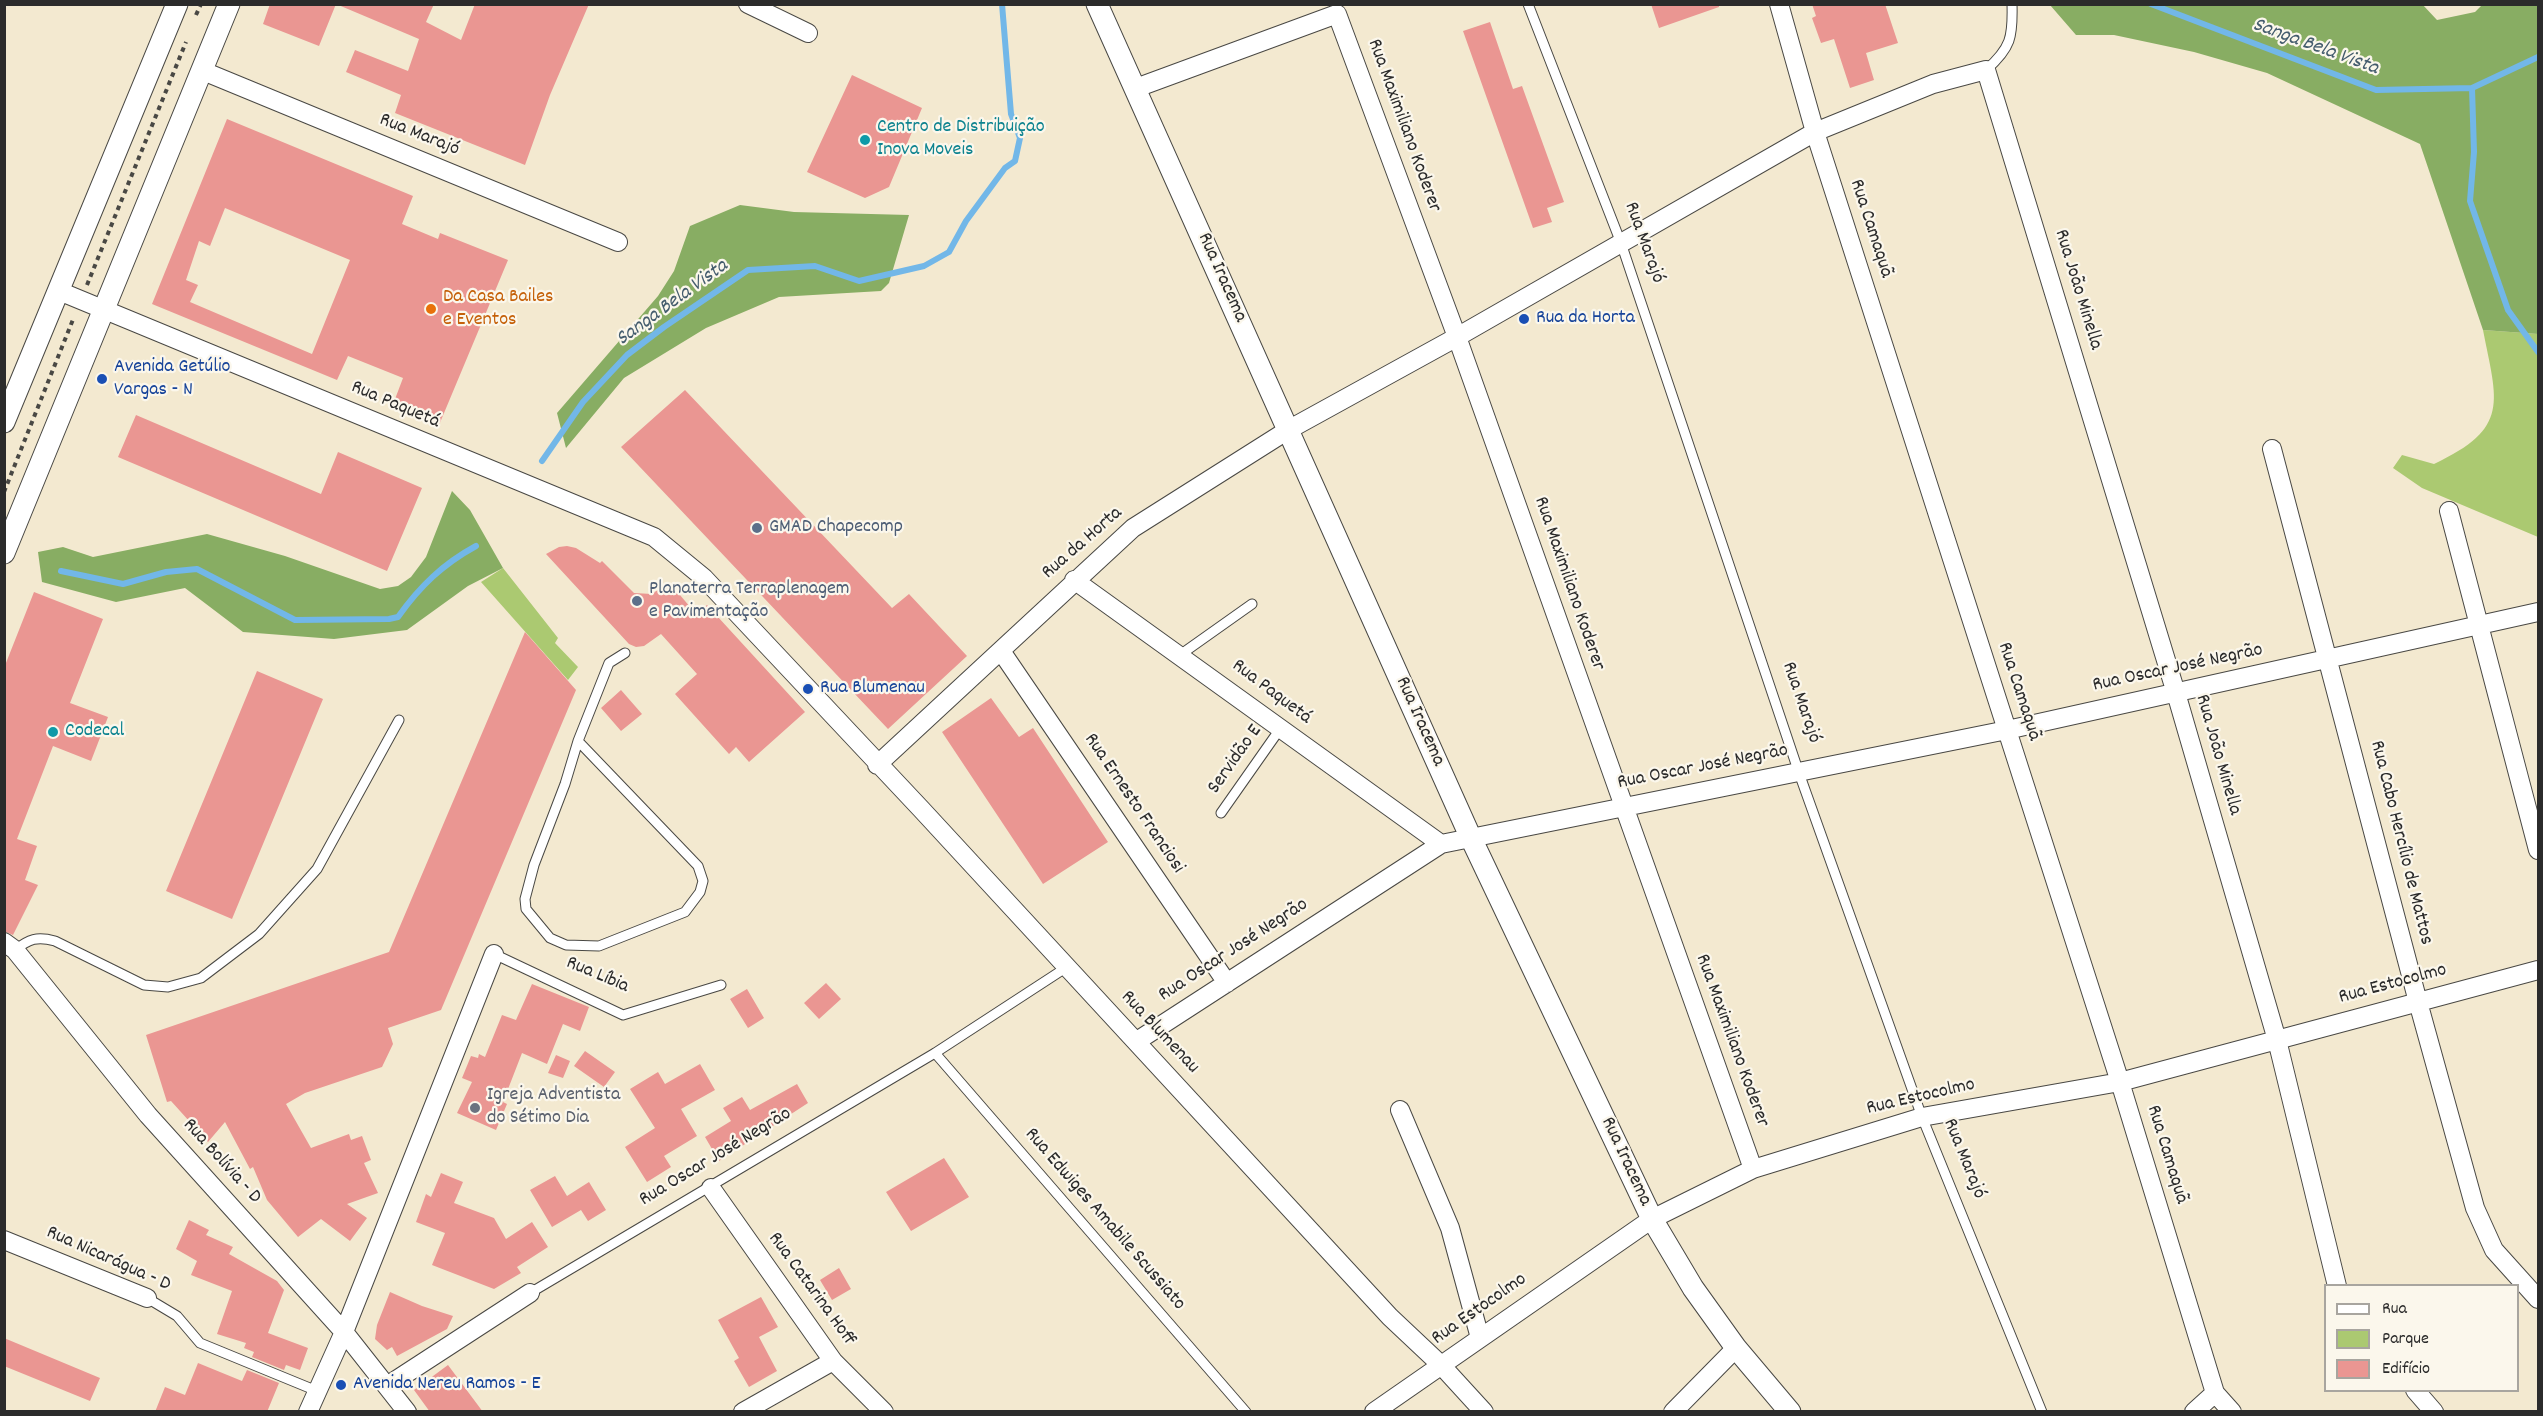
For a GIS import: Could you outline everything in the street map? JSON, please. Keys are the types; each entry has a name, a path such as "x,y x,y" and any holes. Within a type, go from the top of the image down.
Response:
{"street":[{"path":"4,422 177,4"},
{"path":"5,551 229,4"},
{"path":"748,4 808,33"},
{"name":"Rua Iracema","path":"1097,4 1470,836 1652,1219 1693,1288 1736,1348 1790,1412"},
{"name":"Rua Camaquã","path":"1779,4 1815,132 2120,1082 2215,1393"},
{"name":"Rua Maximiliano Koderer","path":"1136,88 1337,14 1457,337 1622,807 1753,1169"},
{"name":"Rua da Horta","path":"877,765 1074,580 1133,528 1288,430 1457,337 1815,132 1933,84 1986,70"},
{"name":"Rua João Minella","path":"1986,70 2176,693 2277,1040 2337,1284"},
{"name":"Rua Marajó","path":"203,71 618,242"},
{"name":"Rua Paquetá","path":"59,291 458,457 617,520 654,537 704,578"},
{"name":"Rua Cabo Hercílio de Mattos","path":"2272,449 2418,1002 2475,1208 2494,1250 2538,1299"},
{"path":"2449,510 2538,850"},
{"name":"Rua Blumenau","path":"704,578 1137,1041 1390,1317 1441,1365 1484,1412"},
{"name":"Rua Paquetá","path":"1074,580 1441,844"},
{"name":"Rua Oscar José Negrão","path":"1137,1041 1441,844 1470,836 1799,773 2007,730 2538,612"},
{"name":"Rua Ernesto Franciosi","path":"1001,651 1227,982"},
{"name":"Rua Bolívia - D","path":"10,946 148,1115 344,1332 407,1412"},
{"path":"308,1412 344,1332 494,954"},
{"name":"Rua Estocolmo","path":"1374,1412 1652,1219 1753,1169 1922,1117 2120,1082 2538,970"},
{"path":"1400,1110 1450,1228 1480,1338"},
{"name":"Rua Catarina Hoff","path":"711,1188 833,1361 884,1412"},
{"name":"Rua Nicarágua - D","path":"4,1240 147,1298"},
{"name":"Rua Oscar José Negrão","path":"387,1386 530,1293"},
{"path":"1674,1412 1736,1348"},
{"path":"744,1412 833,1361"},
{"path":"2417,1392 2434,1412"},
{"path":"2194,1412 2215,1393 2232,1412"}],"lane":[{"name":"Rua Marajó","path":"1528,4 1621,243 1799,773 1922,1117 2042,1412"},
{"path":"1986,70 2004,55 2008,48 2013,30 2012,4"},
{"path":"1180,655 1252,604"},
{"path":"578,741 698,866 703,881 700,892 685,912 599,946 566,945 550,938 526,909 525,899 534,865 565,784 578,741 609,663 625,653"},
{"path":"10,946 41,937 55,941 144,985 168,987 201,978 259,934 317,869 399,720"},
{"name":"Servidão E","path":"1221,813 1280,729"},
{"name":"Rua Líbia","path":"494,954 623,1015 721,985"},
{"name":"Rua Oscar José Negrão","path":"530,1293 711,1188 935,1053 1067,967"},
{"name":"Rua Edwiges Amabile Scussiato","path":"935,1053 1246,1412"},
{"name":"Rua Nicarágua - D","path":"147,1298 177,1316 200,1343 317,1391"}],"path":[{"path":"193,24 201,4"},
{"path":"4,492 189,34"}],"green space":[{"path":"2422,4 2437,20 2475,12 2482,5 2538,5 2538,334 2483,330 2420,144 2267,73 2194,52 2114,35 2076,35 2050,5"},
{"path":"740,205 794,212 909,215 889,283 881,291 779,297 706,328 624,378 566,448 557,413 658,296 674,271 690,226"},
{"path":"2483,330 2538,334 2538,537 2422,488 2393,468 2402,455 2434,464 2459,451 2476,438 2487,425 2493,410 2494,395"},
{"path":"452,491 470,510 503,568 468,586 407,630 334,639 243,632 185,588 116,602 42,582 38,552 63,547 93,557 207,534 285,556 380,589 398,586 411,577 426,557"},
{"path":"503,568 558,638 555,643 578,667 568,680 481,582"}],"building":[{"path":"270,4 336,4 319,46 263,24"},
{"path":"336,4 434,4 426,22 461,40 475,4 589,4 550,95 525,165 395,113 401,95 346,72 355,50 408,71 419,39"},
{"path":"1651,4 1719,4 1719,7 1659,28"},
{"path":"1812,4 1885,4 1898,43 1866,53 1874,80 1850,88 1834,39 1821,43 1812,18 1816,16"},
{"path":"1490,22 1513,89 1522,86 1564,202 1547,208 1552,222 1533,228 1463,31"},
{"name":"Centro de Distribuição Inova Moveis","path":"852,75 922,108 889,187 865,198 807,172"},
{"path":"227,119 413,196 402,224 438,239 440,233 508,260 439,425 392,407 403,378 348,356 337,380 152,304","holes":["225,208 350,260 312,354 190,302 198,285 186,280 199,241 210,246"]},
{"name":"GMAD Chapecomp","path":"685,390 892,608 909,594 967,656 888,729 621,447"},
{"path":"136,415 321,494 338,452 422,488 387,571 118,457"},
{"path":"559,547 576,548 600,563 602,561 634,593 652,594 669,582 696,614 707,605 805,712 749,762 736,747 729,754 675,694 697,674 661,634 644,646 636,647 629,644 546,554"},
{"name":"Codecal","path":"34,592 103,619 70,703 108,717 91,761 53,746 17,839 37,846 25,880 38,885 13,935 4,931 4,668"},
{"path":"525,632 576,690 441,1010 388,1028 393,1044 382,1067 305,1093 286,1104 311,1148 349,1134 351,1140 362,1136 371,1160 364,1163 378,1193 347,1204 367,1218 350,1241 321,1219 298,1237 267,1200 253,1167 250,1169 225,1122 208,1142 171,1101 167,1102 146,1035 389,952"},
{"path":"257,671 323,699 232,919 166,891"},
{"path":"621,690 642,714 621,731 601,708"},
{"path":"991,698 1019,737 1033,728 1108,842 1043,884 942,732"},
{"path":"826,983 841,999 819,1019 804,1003"},
{"path":"532,984 589,1007 580,1031 563,1024 547,1064 522,1053 503,1102 507,1104 496,1130 457,1113 472,1082 462,1078 471,1056 478,1058 479,1054 485,1057 502,1015 516,1020"},
{"path":"747,989 764,1018 748,1028 730,999"},
{"path":"585,1051 615,1072 604,1087 574,1066"},
{"path":"556,1055 570,1061 563,1078 548,1073"},
{"path":"700,1064 715,1090 681,1109 697,1136 664,1156 671,1167 647,1182 625,1147 655,1128 630,1089 658,1072 665,1084"},
{"path":"797,1084 808,1103 719,1161 705,1137 731,1121 723,1108 742,1097 750,1110"},
{"path":"944,1158 969,1197 911,1231 886,1192"},
{"path":"441,1173 463,1182 454,1203 494,1218 506,1239 532,1222 548,1247 517,1267 521,1273 494,1289 432,1265 445,1233 416,1222 426,1194 431,1197"},
{"path":"555,1176 567,1196 589,1182 606,1210 588,1221 581,1210 552,1227 530,1190"},
{"path":"189,1220 209,1230 206,1235 233,1247 229,1254 277,1281 284,1290 268,1333 308,1348 300,1370 286,1365 284,1370 252,1357 254,1352 244,1348 246,1343 217,1334 232,1291 191,1275 197,1261 176,1249"},
{"path":"839,1268 851,1289 832,1300 820,1280"},
{"path":"390,1292 453,1316 447,1329 397,1356 392,1347 387,1350 375,1339 377,1325"},
{"path":"761,1297 778,1327 759,1337 777,1371 749,1387 734,1361 739,1358 718,1320"},
{"path":"4,1338 100,1378 90,1401 4,1366"},
{"path":"198,1363 242,1381 247,1370 279,1383 267,1412 155,1412 165,1387 185,1395"},
{"path":"448,1365 483,1412 430,1412 414,1390"}],"waterway":[{"name":"Sanga Bela Vista","path":"542,461 583,402 627,355 748,270 815,266 859,281 924,266 949,252 966,221 1005,168 1015,161 1020,138 1011,114 1002,4"},
{"name":"Sanga Bela Vista","path":"2151,4 2376,90 2472,88 2538,57"},
{"path":"2472,88 2474,152 2470,201 2508,310 2538,352"},
{"name":"Sanga Bela Vista","path":"61,571 123,584 166,572 197,569 295,620 389,619 398,617 415,595 443,568 476,546"}],"place":[{"name":"Centro de Distribuição Inova Moveis","path":"865,140"},
{"name":"Da Casa Bailes e Eventos","path":"431,309"},
{"name":"Rua da Horta","path":"1524,319"},
{"name":"Avenida Getúlio Vargas - N","path":"102,379"},
{"name":"GMAD Chapecomp","path":"757,528"},
{"name":"Planaterra Terraplenagem e Pavimentação","path":"637,601"},
{"name":"Rua Blumenau","path":"808,689"},
{"name":"Codecal","path":"53,732"},
{"name":"Igreja Adventista do Sétimo Dia","path":"475,1108"},
{"name":"Avenida Nereu Ramos - E","path":"341,1385"}]}
